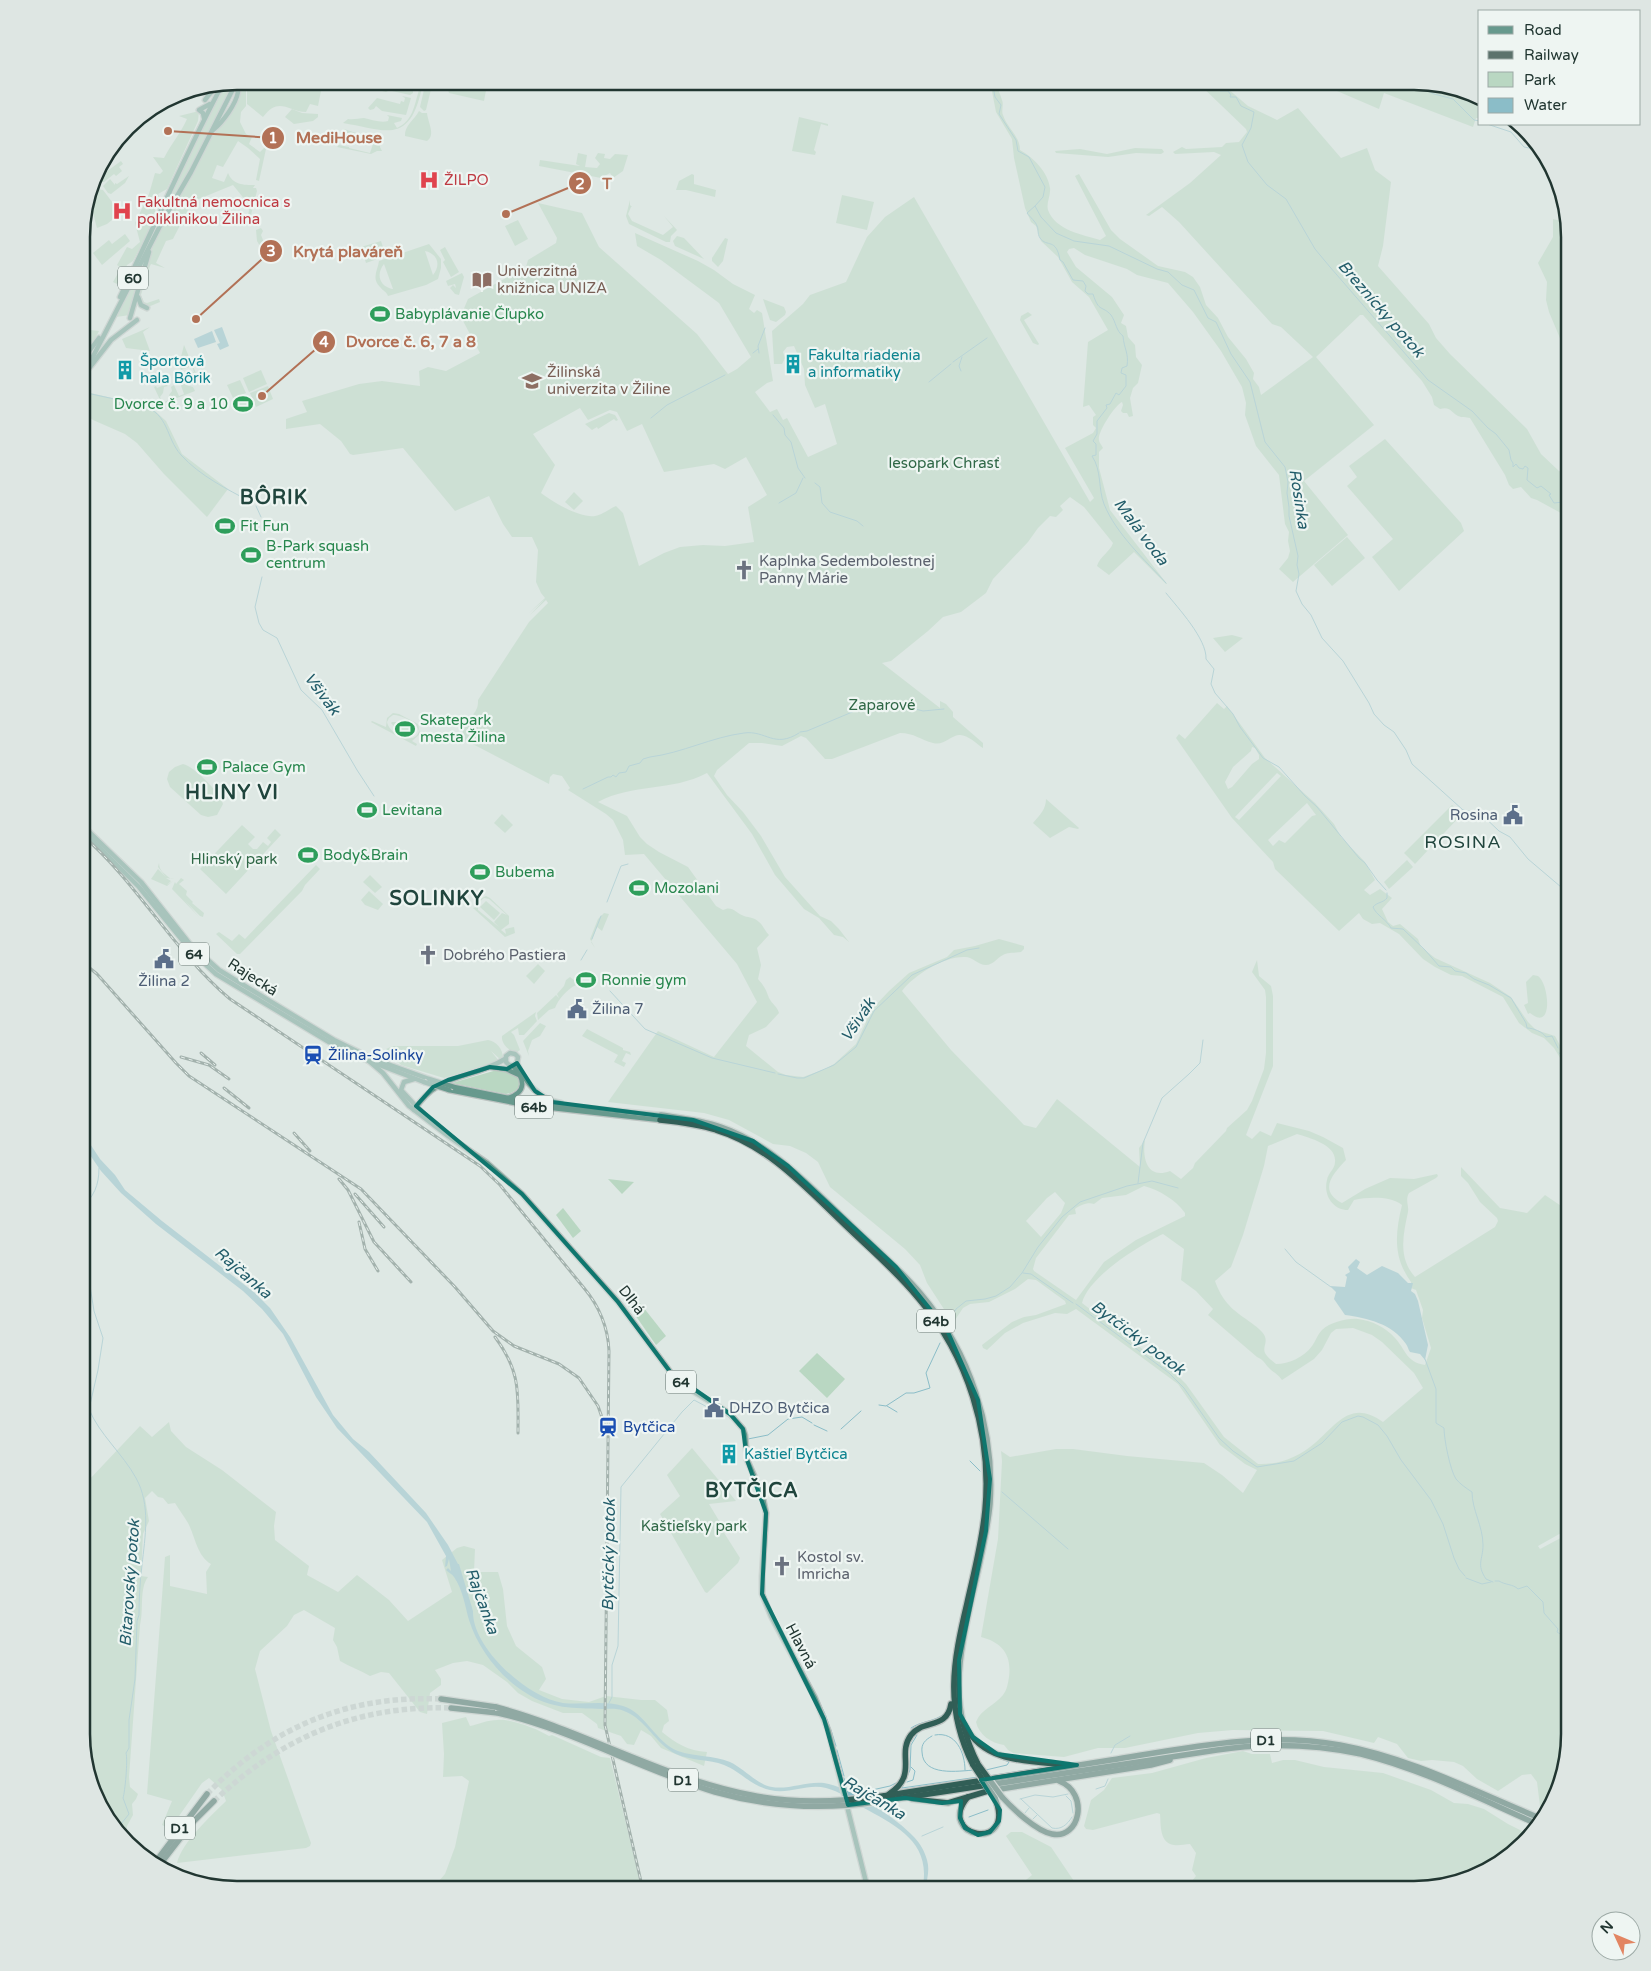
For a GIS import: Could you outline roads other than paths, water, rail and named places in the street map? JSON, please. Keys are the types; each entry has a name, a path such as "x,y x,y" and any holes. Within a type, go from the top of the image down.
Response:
{"highway":[{"name":"64b","path":"660,1118 718,1130 751,1145 777,1162 911,1289 935,1320 957,1357 969,1386 980,1422 985,1455 986,1491 982,1534 955,1660 953,1695 957,1725 964,1746 999,1798 1043,1832 1053,1835 1065,1832 1074,1824 1077,1817 1078,1804 1070,1787 1056,1780"},
{"name":"64b","path":"660,1118 693,1120 720,1127 753,1141 779,1159 914,1286 936,1313 961,1355 984,1421 990,1479 986,1531 959,1660 958,1690 960,1714 975,1765"},
{"path":"883,1799 896,1789 904,1778 906,1746 911,1735 920,1728 946,1717 950,1710 953,1695"},
{"name":"D1","path":"441,1699 537,1719 689,1778 734,1792 767,1798 803,1801 905,1798 1181,1755 1257,1746 1296,1746 1338,1750 1391,1760"},
{"name":"D1","path":"452,1708 497,1710"},
{"path":"960,1714 973,1737 988,1750 997,1754 1034,1763 1076,1765"},
{"name":"D1","path":"883,1799 1076,1765 1229,1742 1276,1739 1324,1742 1365,1750 1424,1775 1535,1816"},
{"path":"905,1798 942,1803 988,1791 1151,1766 1181,1755"},
{"name":"D1","path":"1474,1793 1532,1821"},
{"name":"D1","path":"159,1858 207,1794"},
{"path":"968,1797 960,1809 960,1818 965,1828 971,1833 978,1835 990,1832 998,1824 999,1798"},
{"name":"D1","path":"163,1860 192,1823 214,1801"}],"main road":[{"name":"60","path":"90,357 232,90"},
{"path":"212,131 218,126 238,92 237,90"},
{"name":"60","path":"112,316 157,222 179,169 218,91"},
{"path":"206,100 210,93"},
{"path":"204,118 203,113 199,110 213,102"},
{"path":"130,318 152,241"},
{"path":"137,294 140,302 147,308"},
{"path":"90,368 111,340 137,320"},
{"name":"60","path":"90,361 102,335"},
{"path":"90,350 102,335"},
{"name":"Rajecká","path":"90,832 141,882 189,943 219,970 315,1030 370,1059"},
{"name":"Rajecká","path":"90,837 139,887 192,952 216,974 313,1034 370,1059"},
{"path":"506,1062 508,1054 513,1053 518,1057 515,1064 522,1082 521,1090 514,1096 506,1098"},
{"path":"370,1059 406,1103 415,1108"},
{"name":"64b","path":"370,1059 415,1079 506,1098 660,1118"},
{"name":"64b","path":"370,1059 449,1090 525,1106 660,1118"},
{"path":"415,1108 428,1092 439,1084 506,1062 515,1064 532,1087 544,1098 552,1102 595,1109"},
{"path":"490,1067 506,1069 520,1076"},
{"path":"415,1079 406,1081 401,1087 402,1093 415,1108"},
{"name":"Dlhá","path":"415,1108 435,1126 487,1163 539,1211 618,1302 673,1375 737,1420 744,1432 747,1460 762,1494 766,1513"},
{"name":"Hlavná","path":"766,1513 762,1594 771,1616 823,1716 833,1744 866,1881"}],"water":[{"path":"222,327 229,346 220,350 217,344 220,343 214,330"},
{"path":"212,331 216,342 198,348 194,339"},
{"path":"90,1144 125,1190 255,1293 270,1308 290,1337 333,1415 353,1439 369,1452 426,1513 448,1545 459,1564 473,1611 475,1625 482,1640 504,1669 534,1692 549,1699 563,1703 608,1703 623,1706 645,1721 663,1742 670,1747 684,1753 730,1762 766,1785 778,1788 824,1783 846,1790 872,1804 897,1821 918,1842 928,1864 927,1881 923,1881 922,1860 917,1848 909,1838 888,1821 840,1793 819,1787 784,1791 763,1788 724,1765 676,1754 662,1744 645,1725 624,1711 553,1705 526,1693 507,1679 484,1652 478,1641 469,1620 460,1587 453,1576 446,1570 448,1568 451,1571 449,1559 445,1567 446,1556 427,1522 337,1428 316,1397 283,1334 262,1309 243,1291 156,1224 121,1193 101,1171 90,1155"},
{"path":"1356,1259 1360,1262 1357,1268 1367,1275 1382,1266 1398,1273 1408,1283 1413,1283 1411,1291 1415,1294 1418,1301 1428,1345 1425,1360 1420,1354 1410,1352 1401,1337 1387,1327 1371,1320 1345,1315 1334,1299 1336,1292 1330,1286 1345,1287 1347,1277 1345,1275 1350,1272 1348,1267"}],"waterway":[{"name":"Rosinka","path":"994,90 995,97 1001,105 999,114 1016,140 1018,151 1029,157 1045,187 1043,197 1035,206 1041,217 1056,233 1074,241 1109,246 1157,269 1168,272 1182,285 1194,290 1208,318 1216,322 1231,354 1250,382 1265,442 1285,467 1288,482 1289,516 1298,556 1299,574 1296,591 1302,604 1311,615 1322,638 1343,661 1374,714 1394,732 1406,750 1412,764 1463,810 1480,813 1499,831 1510,837 1528,859 1561,887"},
{"name":"Breznícky potok","path":"1220,90 1228,91 1231,95 1230,97 1236,97 1241,106 1254,112 1251,128 1242,145 1248,162 1267,185 1286,199 1315,249 1428,380 1472,411 1496,434 1509,450 1513,467 1516,464 1519,468 1523,469 1525,466 1528,468 1527,480 1537,488 1541,486 1551,494 1549,495 1554,503 1561,502"},
{"path":"1427,90 1453,99 1474,120 1478,121"},
{"path":"1490,125 1511,132 1524,147 1531,148"},
{"name":"Malá voda","path":"1035,206 1027,213 1036,224 1040,238 1056,248 1060,260 1073,280 1083,281 1086,286 1085,291 1088,294 1093,294 1099,306 1111,315 1123,336 1127,354 1127,366 1122,368 1121,373 1126,375 1126,386 1119,395 1116,393 1110,404 1106,405 1107,408 1097,421 1097,434 1093,441 1096,444 1096,455 1092,456 1097,468 1102,498 1109,515 1123,536 1166,583"},
{"path":"759,353 758,346 765,328"},
{"path":"953,362 987,338"},
{"path":"753,353 758,349"},
{"path":"961,371 959,366 962,357"},
{"path":"929,382 951,364"},
{"path":"651,418 667,405 725,375"},
{"name":"Všivák","path":"90,394 142,405 151,409 158,414 176,448 188,463 214,482 251,502"},
{"path":"773,415 784,428 785,435 791,442 798,468 805,478"},
{"path":"779,503 796,493 803,478"},
{"path":"815,483 820,487 822,503 830,512 857,521 863,526"},
{"name":"Všivák","path":"256,506 261,517"},
{"name":"Všivák","path":"262,577 255,607 259,623 263,630 277,638 301,690 322,710 374,796"},
{"name":"Malá voda","path":"1166,593 1202,642 1206,659 1214,669 1211,684 1215,693 1233,714 1240,727 1263,758 1279,767 1317,807 1386,890"},
{"path":"800,732 807,731 857,710 908,707 923,711 944,709"},
{"path":"583,789 613,775 616,777 619,773 626,772 629,766 640,763 643,759 720,738 752,733 783,739 799,733"},
{"path":"607,902 621,866 628,864"},
{"name":"Malá voda","path":"1387,893 1387,898 1373,907 1391,928 1403,929 1439,966 1451,967 1455,971 1466,973 1511,998 1527,1028 1543,1033 1546,1037 1552,1036 1558,1048"},
{"path":"592,939 601,916"},
{"name":"Všivák","path":"778,1074 804,1078 834,1065 856,1047 874,1011 912,975 967,950 979,948"},
{"path":"581,960 587,950"},
{"name":"Všivák","path":"610,991 645,1029 712,1058 775,1073"},
{"name":"Bytčický potok","path":"1138,1183 1143,1143 1162,1098 1200,1063 1203,1040"},
{"name":"Bitarovský potok","path":"90,1198 98,1180 99,1168"},
{"name":"Bytčický potok","path":"950,1321 956,1309 966,1301 996,1296 1010,1287 1062,1217 1080,1202 1127,1186 1152,1181 1178,1188"},
{"path":"1285,1249 1296,1262 1331,1287"},
{"name":"Bytčický potok","path":"1023,1273 1031,1274 1073,1303"},
{"name":"Bitarovský potok","path":"90,1286 94,1311 103,1338 90,1405"},
{"name":"Bytčický potok","path":"1076,1304 1169,1373 1184,1388 1219,1438 1233,1451 1257,1467 1294,1461 1322,1443 1342,1422 1358,1416 1378,1425 1431,1500 1443,1524 1454,1558 1465,1576"},
{"name":"Bytčický potok","path":"879,1405 886,1406 906,1393 914,1393 930,1388 926,1373 940,1343"},
{"path":"1425,1359 1436,1389 1436,1423 1444,1428 1448,1454 1456,1479 1472,1492 1472,1499 1483,1538 1481,1569 1486,1579 1493,1582"},
{"name":"Bytčický potok","path":"609,1703 612,1697 612,1665 618,1646 621,1487 694,1400 711,1409 720,1411 731,1419"},
{"path":"887,1406 897,1412"},
{"name":"Bitarovský potok","path":"90,1411 99,1427 136,1478 144,1499 146,1521 137,1621 135,1679 129,1720 129,1748 126,1753 127,1762 123,1798 129,1814 121,1824"},
{"name":"Bytčický potok","path":"841,1429 861,1411"},
{"name":"Bytčický potok","path":"748,1439 768,1435 788,1419 802,1417 812,1423"},
{"name":"Bytčický potok","path":"814,1425 827,1431"},
{"path":"970,1461 980,1471"},
{"path":"1002,1492 1068,1549"},
{"name":"Bytčický potok","path":"1466,1578 1482,1584 1491,1582"},
{"name":"Bytčický potok","path":"1495,1581 1514,1586 1518,1589 1527,1586 1543,1602 1544,1613 1558,1629 1557,1632 1561,1634"},
{"path":"790,1647 810,1683"},
{"path":"818,1699 825,1714"},
{"path":"911,1728 944,1714"},
{"path":"827,1719 830,1728"},
{"path":"831,1730 836,1746"},
{"path":"902,1788 910,1770 911,1745 917,1735"},
{"path":"935,1735 949,1736 954,1740 961,1750 965,1770"},
{"path":"932,1736 925,1741 922,1747 924,1760 928,1765 942,1771 975,1770"},
{"path":"1111,1753 1115,1745 1130,1736"},
{"path":"974,1742 987,1753 1009,1762 1007,1765 986,1770"},
{"name":"Rajčanka","path":"837,1750 844,1776"},
{"path":"907,1782 913,1780 915,1771 911,1767"},
{"path":"989,1776 1046,1767"},
{"path":"902,1788 978,1777"},
{"name":"Rajčanka","path":"844,1778 847,1792"},
{"path":"1096,1789 1105,1786 1108,1779"},
{"name":"Rajčanka","path":"872,1790 896,1783"},
{"path":"1020,1799 1035,1795 1053,1797 1068,1794"},
{"path":"1066,1796 1071,1801 1073,1813"},
{"path":"1021,1799 1052,1828 1064,1826 1072,1817"},
{"path":"1025,1813 1029,1808"},
{"path":"969,1817 988,1810"},
{"path":"1033,1819 1037,1815"},
{"path":"922,1836 943,1827"}],"tunnel":[{"path":"207,1794 258,1750 285,1733 313,1720 343,1710 374,1703 407,1699 441,1699"},
{"path":"214,1801 266,1759 323,1729 353,1719 384,1712 451,1708"}],"railway":[{"path":"90,843 120,873 191,960 230,999 480,1166 500,1185 594,1302 605,1325 609,1351 605,1725 641,1881"},
{"path":"90,968 189,1076 361,1189 455,1287 493,1331 514,1346 559,1364 579,1378 598,1406 605,1426"},
{"path":"201,1053 215,1065"},
{"path":"181,1057 209,1065 229,1079"},
{"path":"224,1088 249,1108"},
{"path":"294,1133 310,1151"},
{"path":"339,1179 348,1190 374,1242 411,1282"},
{"path":"355,1194 384,1227"},
{"path":"359,1222 365,1249 378,1271"},
{"path":"495,1337 510,1361 514,1372 518,1394 518,1433"}],"place":[{"name":"MediHouse","path":"168,131"},
{"name":"ŽILPO","path":"429,180"},
{"name":"Fakultná nemocnica s poliklinikou Žilina","path":"122,211"},
{"name":"T","path":"506,214"},
{"name":"Univerzitná knižnica UNIZA","path":"482,280"},
{"name":"Babyplávanie Čľupko","path":"380,314"},
{"name":"Krytá plaváreň","path":"196,319"},
{"name":"Fakulta riadenia a informatiky","path":"793,364"},
{"name":"Športová hala Bôrik","path":"125,370"},
{"name":"Žilinská univerzita v Žiline","path":"532,381"},
{"name":"Dvorce č. 6, 7 a 8","path":"262,396"},
{"name":"Dvorce č. 9 a 10","path":"243,404"},
{"name":"Fit Fun","path":"225,526"},
{"name":"B-Park squash centrum","path":"251,555"},
{"name":"Kaplnka Sedembolestnej Panny Márie","path":"744,570"},
{"name":"Skatepark mesta Žilina","path":"405,729"},
{"name":"Palace Gym","path":"207,767"},
{"name":"Levitana","path":"367,810"},
{"name":"Rosina","path":"1513,815"},
{"name":"Body&Brain","path":"308,855"},
{"name":"Bubema","path":"480,872"},
{"name":"Mozolani","path":"639,888"},
{"name":"Dobrého Pastiera","path":"428,955"},
{"name":"Žilina 2","path":"164,959"},
{"name":"Ronnie gym","path":"586,980"},
{"name":"Žilina 7","path":"577,1009"},
{"name":"Žilina-Solinky","path":"313,1055"},
{"name":"DHZO Bytčica","path":"714,1408"},
{"name":"Bytčica","path":"608,1427"},
{"name":"Kaštieľ Bytčica","path":"729,1454"},
{"name":"Kostol sv. Imricha","path":"782,1566"}],"district":[{"name":"BÔRIK","path":"274,498"},
{"name":"HLINY VI","path":"232,793"},
{"name":"ROSINA","path":"1463,842"},
{"name":"SOLINKY","path":"437,899"},
{"name":"BYTČICA","path":"752,1491"}],"park label":[{"name":"lesopark Chrasť","path":"944,463"},
{"name":"Zaparové","path":"882,705"},
{"name":"Hlinský park","path":"234,859"},
{"name":"Kaštieľsky park","path":"694,1526"}]}
